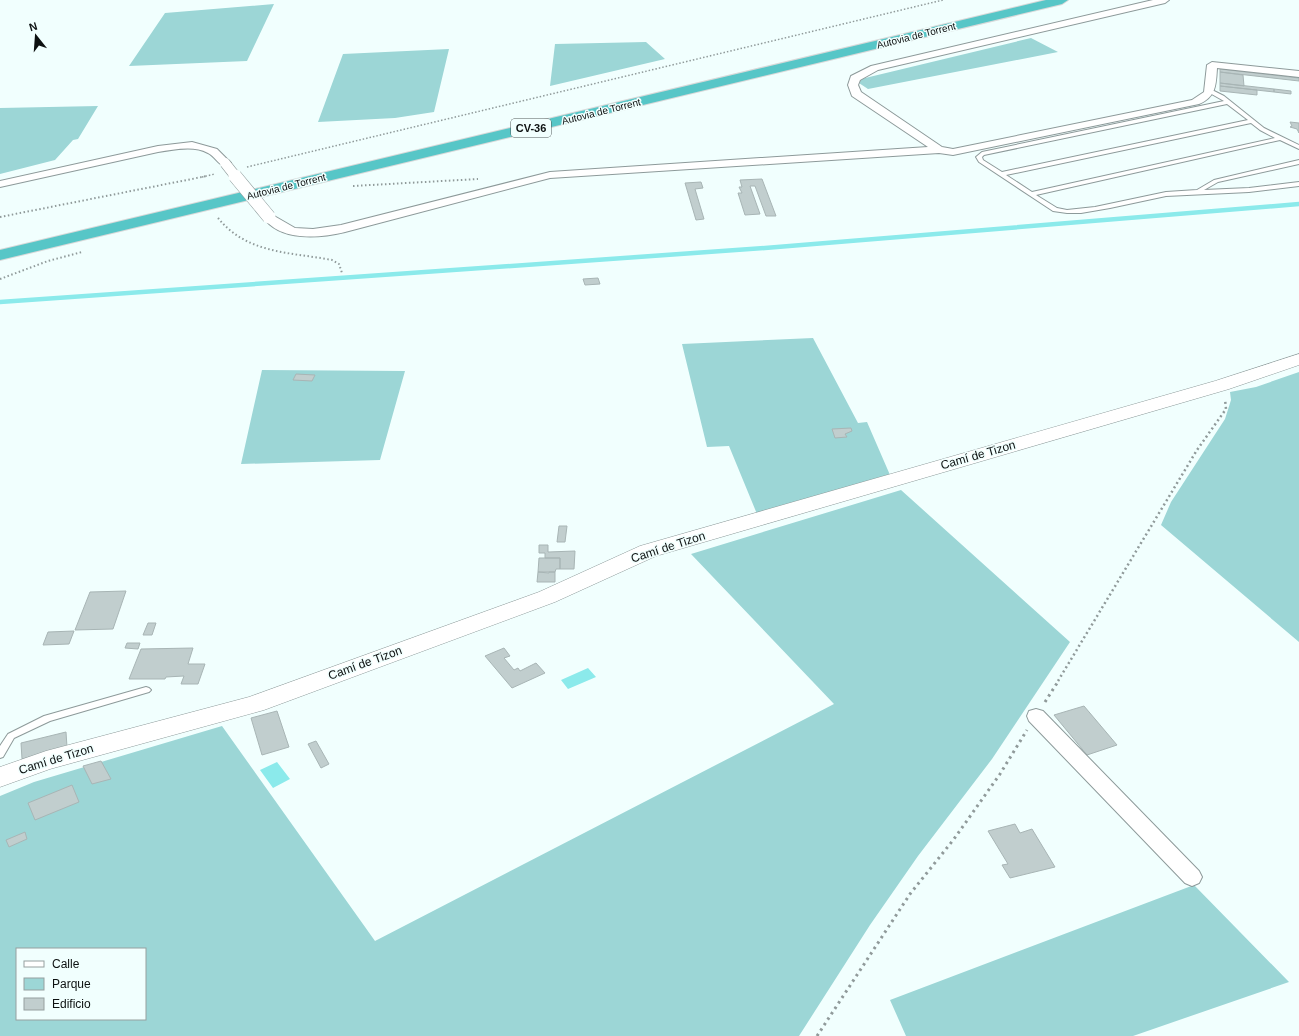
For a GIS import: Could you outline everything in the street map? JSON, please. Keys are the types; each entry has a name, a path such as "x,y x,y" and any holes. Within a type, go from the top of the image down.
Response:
{"highway":[{"name":"Autovia de Torrent","path":"220,180 1014,0"},
{"name":"Autovia de Torrent","path":"0,255 1062,0"}],"street":[{"path":"939,150 856,94 853,85 855,78 875,68 1165,0"},
{"path":"0,184 158,148 196,146 212,150 225,163 275,224 284,229 302,232 320,232 341,229 550,175 939,150 953,152 1205,99 1210,91 1212,65 1299,74"},
{"name":"Camí de Tizon","path":"0,777 46,761 255,704 547,597 648,551 1222,385 1299,359"},
{"path":"1036,716 1192,877"}],"lane":[{"path":"1210,91 1228,102 1262,129 1299,147"},
{"path":"1228,102 982,154 979,157 1001,174 1055,210 1064,212 1108,206 1166,194 1199,191 1232,191 1299,184"},
{"path":"1001,174 1252,121"},
{"path":"1031,194 1281,138"},
{"path":"1199,191 1216,181 1299,162"},
{"path":"0,754 12,736 47,718 146,690"}],"path":[{"path":"242,168 943,0"},
{"path":"0,217 220,180"},
{"path":"218,218 228,230 243,240 268,248 332,260 339,264 342,273"}],"green space":[{"path":"274,4 247,61 129,66 165,13"},
{"path":"1031,38 1058,52 868,89 859,83 861,79"},
{"path":"646,42 665,59 550,86 555,44"},
{"path":"449,49 434,112 395,118 318,122 343,54"},
{"path":"98,106 78,139 73,140 55,160 0,174 0,108"},
{"path":"813,338 858,423 867,422 890,475 757,514 729,446 707,447 682,344"},
{"path":"262,370 405,371 380,460 241,464"},
{"path":"1299,372 1299,642 1161,525 1171,502 1225,419 1231,400 1230,392 1256,387"},
{"path":"901,490 1070,642 992,759 918,856 870,925 799,1036 0,1036 0,796 34,782 222,726 375,941 834,704 691,554"},
{"path":"1194,885 1289,982 1133,1036 906,1036 890,1000"}],"shaded area":[{"path":"588,668 596,677 568,689 561,680"},
{"path":"277,762 290,779 273,788 260,770"}],"building":[{"path":"1220,69 1299,78 1299,81 1220,72"},
{"path":"1220,72 1243,75 1244,86 1220,83"},
{"path":"1220,83 1274,89 1274,92 1220,86"},
{"path":"1220,86 1257,90 1257,95 1220,91"},
{"path":"1274,89 1291,91 1291,94 1274,92"},
{"path":"1290,122 1299,123 1299,133 1297,129 1290,127 1292,126"},
{"path":"762,179 776,216 766,216 755,186 750,186 760,214 745,215 738,193 742,193 739,187 742,187 740,180"},
{"path":"701,182 703,188 695,189 704,219 696,220 685,183"},
{"path":"598,278 600,284 585,285 583,279"},
{"path":"296,374 315,375 312,381 293,380"},
{"path":"851,428 852,431 845,434 847,437 835,438 832,429"},
{"path":"559,526 567,526 565,542 557,542"},
{"path":"539,545 548,545 548,552 575,551 574,569 560,569 560,558 545,558 545,553 539,553"},
{"path":"539,558 560,558 560,569 556,569 555,572 538,572"},
{"path":"538,572 555,572 555,582 537,582"},
{"path":"126,591 113,629 75,630 90,592"},
{"path":"148,623 156,623 152,635 143,635"},
{"path":"74,631 69,644 43,645 48,632"},
{"path":"127,643 140,643 138,649 125,648"},
{"path":"193,648 188,664 205,664 198,684 181,684 184,676 166,677 165,679 129,679 141,649"},
{"path":"504,648 510,656 504,658 514,670 518,668 520,671 536,663 545,673 512,688 485,656"},
{"path":"1084,706 1117,745 1087,755 1054,715"},
{"path":"277,711 289,747 262,755 251,718"},
{"path":"66,732 67,747 22,759 21,743"},
{"path":"316,741 329,764 321,768 308,744"},
{"path":"101,761 111,779 92,784 83,766"},
{"path":"72,785 79,802 35,820 28,803"},
{"path":"1015,824 1020,833 1032,829 1055,867 1010,878 1002,865 1008,864 988,831"},
{"path":"25,832 27,839 9,847 6,840"}],"waterway":[{"path":"0,302 765,248 1299,204"}]}
